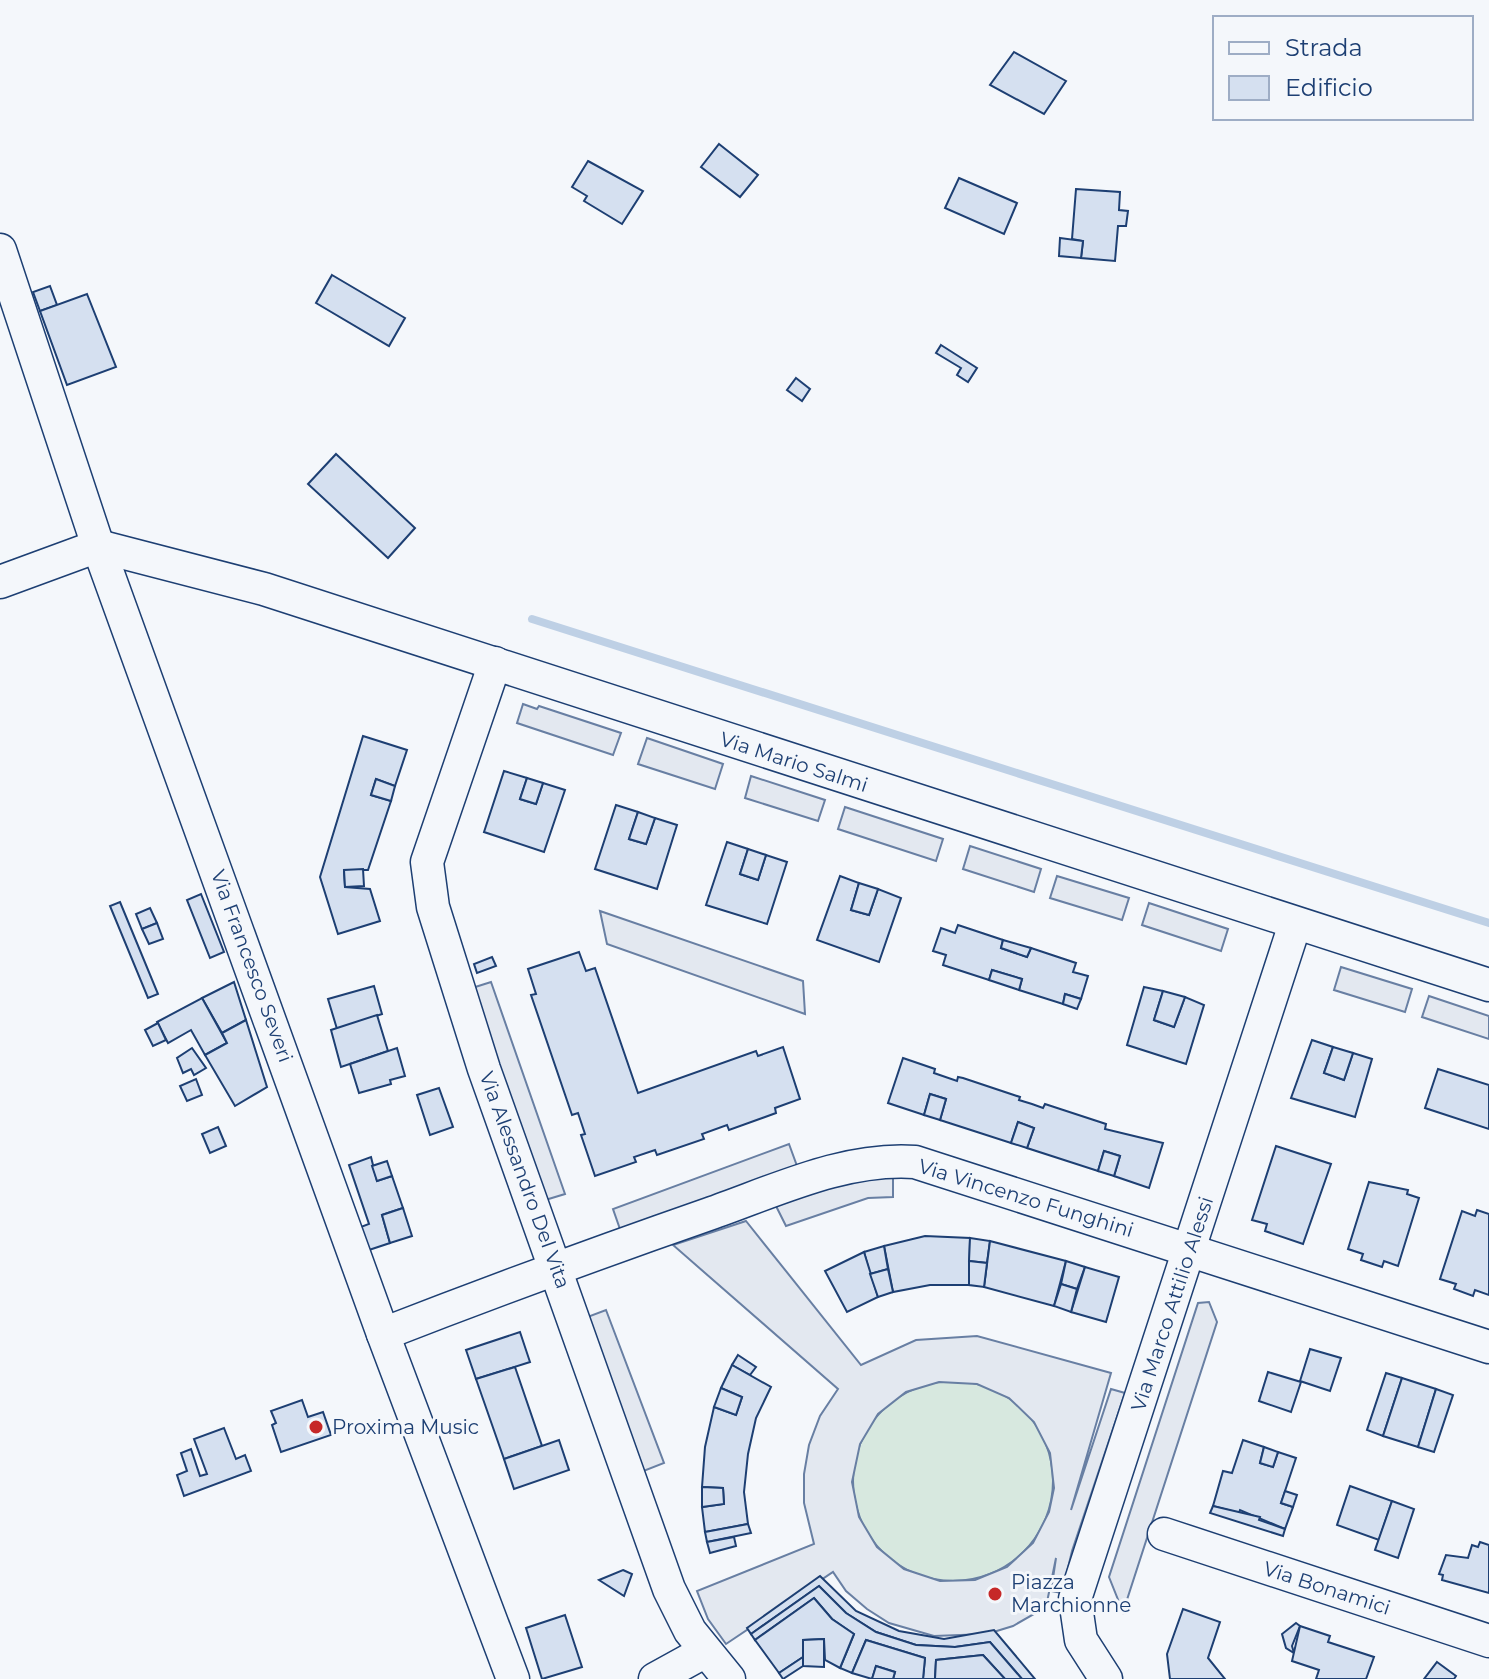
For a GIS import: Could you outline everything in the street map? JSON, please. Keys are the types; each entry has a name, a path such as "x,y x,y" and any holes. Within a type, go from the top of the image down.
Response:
{"street":[{"name":"Via Francesco Severi","path":"0,250 98,546 383,1334 513,1679"},
{"path":"0,582 98,546"},
{"name":"Via Mario Salmi","path":"98,546 264,589 1489,985"},
{"name":"Via Alessandro Del Vita","path":"495,663 427,862 433,907 484,1069 557,1267 669,1589 704,1652 729,1679"},
{"name":"Via Marco Attilio Alessi","path":"1106,1679 1081,1640 1075,1599 1295,924"},
{"name":"Via Vincenzo Funghini","path":"383,1334 557,1267 832,1171 888,1160 915,1162 1489,1347"},
{"name":"Via Bonamici","path":"1164,1534 1489,1641"},
{"path":"655,1679 704,1652"}],"shaded area":[{"path":"523,704 537,709 539,706 621,733 613,755 517,723"},
{"path":"647,738 723,764 715,789 638,764"},
{"path":"751,776 825,800 818,821 745,798"},
{"path":"845,807 943,839 936,861 838,829"},
{"path":"970,846 1041,869 1034,892 963,869"},
{"path":"1057,876 1129,898 1122,920 1050,898"},
{"path":"1149,903 1228,929 1221,951 1142,925"},
{"path":"600,911 803,981 805,1014 607,944"},
{"path":"1341,967 1412,989 1405,1012 1334,990"},
{"path":"491,982 565,1194 542,1201 469,989"},
{"path":"1429,996 1489,1016 1489,1039 1422,1017"},
{"path":"789,1144 797,1166 621,1232 613,1209"},
{"path":"893,1176 893,1197 868,1198 786,1226 776,1206 834,1185"},
{"path":"746,1221 861,1365 916,1340 977,1336 1111,1373 1071,1510 1111,1389 1125,1393 1072,1551 1062,1593 1051,1591 1056,1558 1046,1607 1013,1626 987,1634 934,1636 889,1623 846,1591 833,1572 726,1644 708,1619 697,1591 814,1544 804,1503 804,1474 809,1445 820,1416 838,1389 673,1245","holes":["939,1382 977,1384 1009,1398 1034,1422 1050,1453 1054,1488 1049,1512 1033,1543 1007,1567 975,1580 940,1581 904,1569 877,1547 859,1517 852,1482 860,1444 878,1414 906,1392"]},
{"path":"1209,1302 1217,1322 1123,1612 1109,1577 1198,1303"},
{"path":"606,1310 664,1463 641,1472 582,1319"},
{"path":"953,1381 991,1389 1024,1410 1045,1443 1053,1481 1045,1519 1024,1552 991,1573 953,1581 915,1573 882,1552 861,1519 853,1481 861,1443 882,1410 915,1389"}],"building":[{"path":"1014,52 1066,81 1044,114 990,85"},
{"path":"719,144 758,175 740,197 701,167"},
{"path":"588,161 643,191 622,224 584,201 587,196 572,187"},
{"path":"959,178 1017,203 1004,234 945,208"},
{"path":"1076,189 1120,192 1119,210 1128,211 1126,226 1118,226 1115,261 1081,258 1083,241 1072,239"},
{"path":"1060,238 1083,241 1081,258 1059,256"},
{"path":"332,275 405,318 389,346 316,303"},
{"path":"50,286 57,305 40,311 33,292"},
{"path":"87,294 116,367 67,385 40,311"},
{"path":"941,345 977,368 968,382 957,375 961,368 936,353"},
{"path":"796,378 810,389 802,401 787,390"},
{"path":"336,454 415,528 388,558 308,484"},
{"path":"363,736 407,750 395,786 376,779 371,795 391,801 368,870 344,870 345,887 370,889 380,921 338,934 320,877"},
{"path":"504,771 527,778 520,799 536,804 543,783 565,790 544,852 484,832"},
{"path":"527,778 543,783 536,804 520,799"},
{"path":"376,779 395,786 391,801 371,795"},
{"path":"616,805 638,812 629,839 646,844 655,818 677,825 657,889 595,869"},
{"path":"638,812 655,818 646,844 629,839"},
{"path":"727,842 748,849 740,874 758,880 766,855 787,862 767,924 706,905"},
{"path":"748,849 766,855 758,880 740,874"},
{"path":"363,869 364,886 345,887 344,870"},
{"path":"840,876 859,883 851,910 869,915 878,889 901,898 879,962 817,940"},
{"path":"859,883 878,889 869,915 851,910"},
{"path":"201,894 224,952 210,958 187,900"},
{"path":"120,902 158,994 148,998 110,906"},
{"path":"150,908 157,923 142,929 136,914"},
{"path":"157,923 163,939 149,944 142,929"},
{"path":"958,925 1003,940 1001,948 1027,957 1031,948 1076,963 1073,972 1088,976 1081,999 1065,994 1063,1004 1019,990 1022,979 992,970 989,980 943,965 946,955 933,951 941,928 955,933"},
{"path":"1003,940 1031,948 1027,957 1001,948"},
{"path":"579,952 586,971 595,968 638,1093 756,1051 758,1056 783,1047 800,1099 775,1108 776,1113 729,1130 727,1125 702,1134 704,1139 657,1155 655,1150 634,1157 636,1162 595,1176 581,1135 585,1134 578,1113 572,1115 531,995 536,994 528,969"},
{"path":"492,957 496,966 477,973 474,964"},
{"path":"992,970 1022,979 1019,990 989,980"},
{"path":"234,982 246,1020 222,1033 202,998"},
{"path":"374,986 382,1014 337,1029 328,999"},
{"path":"1144,987 1163,991 1154,1020 1174,1027 1185,997 1204,1005 1186,1064 1127,1045"},
{"path":"1163,991 1185,997 1174,1027 1154,1020"},
{"path":"1065,994 1081,999 1077,1009 1063,1004"},
{"path":"202,998 227,1043 205,1055 191,1030 168,1043 157,1022"},
{"path":"377,1015 388,1051 341,1067 331,1030"},
{"path":"246,1020 267,1087 235,1106 205,1055 227,1043 222,1033"},
{"path":"158,1023 166,1040 153,1046 145,1030"},
{"path":"1312,1040 1333,1047 1324,1073 1344,1080 1353,1053 1372,1059 1355,1117 1291,1098"},
{"path":"1333,1047 1353,1053 1344,1080 1324,1073"},
{"path":"192,1048 206,1068 194,1075 191,1069 183,1073 177,1058"},
{"path":"397,1048 405,1076 390,1080 391,1084 359,1093 350,1064"},
{"path":"903,1058 935,1069 934,1073 957,1081 958,1077 963,1078 1043,1108 1045,1104 1106,1124 1105,1129 1163,1143 1149,1188 1114,1176 1120,1156 1104,1151 1098,1171 1027,1148 1034,1128 1018,1122 1011,1143 940,1120 946,1099 930,1094 924,1115 888,1103"},
{"path":"1438,1069 1489,1085 1489,1129 1425,1108"},
{"path":"196,1079 202,1095 187,1101 180,1086"},
{"path":"439,1088 453,1127 430,1135 417,1095"},
{"path":"930,1094 946,1099 940,1120 924,1115"},
{"path":"1018,1122 1034,1128 1027,1148 1011,1143"},
{"path":"218,1127 226,1146 210,1153 202,1134"},
{"path":"1276,1146 1331,1164 1303,1244 1265,1231 1267,1224 1252,1220"},
{"path":"1104,1151 1120,1156 1114,1176 1098,1171"},
{"path":"371,1157 377,1181 392,1176 403,1208 382,1215 390,1243 366,1251 358,1228 369,1224 349,1165"},
{"path":"387,1161 392,1176 377,1181 372,1166"},
{"path":"1369,1182 1408,1190 1407,1194 1419,1198 1398,1266 1384,1261 1382,1267 1361,1260 1363,1254 1348,1249"},
{"path":"403,1208 412,1236 390,1243 382,1215"},
{"path":"1477,1210 1489,1214 1489,1295 1475,1290 1473,1296 1454,1289 1456,1284 1440,1279 1462,1211 1475,1216"},
{"path":"925,1236 970,1238 969,1285 930,1285 893,1292 884,1246"},
{"path":"970,1238 990,1241 987,1263 969,1261"},
{"path":"990,1241 1066,1261 1054,1306 984,1287"},
{"path":"884,1246 888,1269 870,1274 864,1252"},
{"path":"864,1252 878,1297 847,1312 825,1271"},
{"path":"969,1261 987,1263 984,1287 969,1285"},
{"path":"1066,1261 1085,1267 1077,1289 1061,1284"},
{"path":"1085,1267 1119,1277 1106,1322 1071,1312"},
{"path":"888,1269 893,1292 878,1297 870,1274"},
{"path":"1061,1284 1077,1289 1071,1312 1054,1306"},
{"path":"520,1332 530,1362 476,1379 466,1350"},
{"path":"1310,1349 1341,1358 1330,1391 1300,1381"},
{"path":"738,1355 756,1367 750,1375 732,1365"},
{"path":"732,1365 771,1387 756,1418 748,1454 744,1492 748,1524 705,1532 702,1507 724,1504 723,1488 702,1487 705,1447 714,1407 736,1415 742,1397 721,1388"},
{"path":"515,1367 542,1446 504,1459 476,1379"},
{"path":"1268,1372 1301,1382 1291,1412 1259,1401"},
{"path":"1386,1373 1402,1378 1383,1436 1367,1430"},
{"path":"1402,1378 1436,1389 1418,1447 1383,1436"},
{"path":"721,1388 742,1397 736,1415 714,1407"},
{"path":"1436,1389 1453,1395 1434,1452 1418,1447"},
{"path":"302,1400 308,1417 323,1412 331,1435 281,1452 271,1411"},
{"path":"224,1428 236,1459 245,1455 251,1471 184,1496 177,1475 187,1471 181,1453 191,1449 200,1476 207,1474 194,1439"},
{"path":"559,1440 569,1470 514,1489 504,1459"},
{"path":"1243,1440 1264,1447 1260,1463 1273,1467 1278,1452 1296,1458 1281,1503 1293,1507 1285,1529 1240,1510 1239,1513 1213,1506 1223,1471 1232,1473"},
{"path":"1264,1447 1278,1452 1273,1467 1260,1463"},
{"path":"1350,1486 1392,1501 1379,1540 1337,1525"},
{"path":"702,1487 723,1488 724,1504 702,1507"},
{"path":"1285,1491 1297,1495 1293,1507 1281,1503"},
{"path":"1392,1501 1414,1509 1398,1558 1375,1550"},
{"path":"1213,1506 1260,1517 1259,1520 1285,1529 1283,1536 1210,1513"},
{"path":"748,1524 751,1533 707,1542 705,1532"},
{"path":"734,1537 736,1546 710,1553 707,1542"},
{"path":"1480,1542 1489,1545 1489,1593 1442,1580 1443,1575 1439,1574 1446,1555 1468,1558 1472,1545 1478,1547"},
{"path":"623,1570 632,1574 624,1596 599,1580"},
{"path":"820,1576 856,1611 899,1631 944,1639 994,1630 1035,1679 1022,1679 990,1642 955,1647 916,1645 876,1632 846,1613 819,1586 751,1634 747,1628"},
{"path":"819,1586 846,1613 876,1632 916,1645 955,1647 990,1642 1022,1679 1005,1679 983,1655 936,1660 935,1679 923,1679 925,1658 866,1640 852,1673 840,1668 854,1634 832,1619 814,1598 755,1640 751,1634"},
{"path":"814,1598 832,1619 854,1634 840,1668 825,1660 824,1639 803,1640 803,1657 779,1673 755,1640"},
{"path":"1183,1609 1220,1622 1208,1658 1225,1679 1170,1679 1167,1654"},
{"path":"565,1615 582,1667 542,1679 526,1628"},
{"path":"1296,1623 1300,1626 1292,1646 1294,1653 1286,1648 1282,1634"},
{"path":"1300,1626 1330,1636 1328,1642 1374,1657 1366,1679 1316,1679 1319,1670 1292,1661"},
{"path":"824,1639 824,1667 803,1666 803,1640"},
{"path":"866,1640 925,1658 923,1679 893,1679 895,1672 876,1666 872,1679 852,1673"},
{"path":"983,1655 1005,1679 935,1679 936,1660"},
{"path":"803,1657 803,1666 783,1679 779,1673"},
{"path":"1437,1662 1456,1676 1454,1679 1424,1679"},
{"path":"876,1666 895,1672 893,1679 872,1679"}],"waterway":[{"path":"532,619 1489,923"}],"place":[{"name":"Proxima Music","path":"316,1427"},
{"name":"Piazza Marchionne","path":"995,1594"}]}
